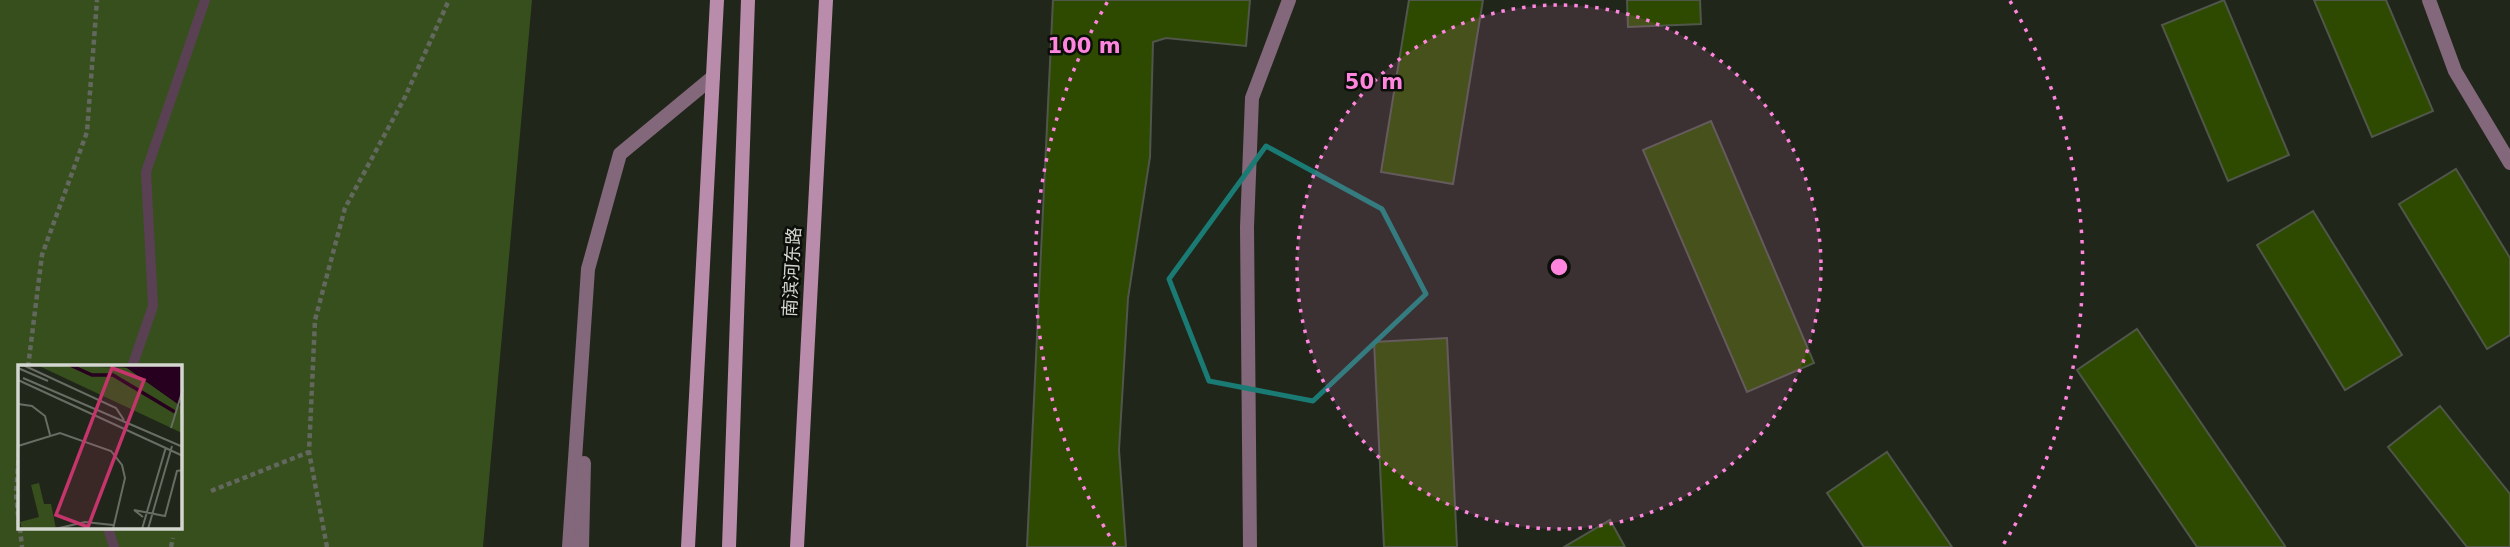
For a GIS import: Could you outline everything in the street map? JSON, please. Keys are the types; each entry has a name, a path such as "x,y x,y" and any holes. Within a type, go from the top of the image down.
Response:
{"main road":[{"path":"688,547 717,0"},
{"path":"729,547 748,0"},
{"name":"南滨河东路","path":"797,547 826,0"}],"street":[{"path":"1250,547 1247,227 1252,98 1289,0"},
{"path":"2429,0 2455,71 2510,163"},
{"path":"569,547 588,269 620,154 713,76"},
{"path":"582,547 588,269"}],"path":[{"path":"28,365 42,255 87,132 97,0"},
{"path":"327,547 309,452 315,320 345,208 405,97 449,0"},
{"path":"211,491 309,452"},
{"path":"18,466 18,516"},
{"path":"170,547 173,538"}],"highlighted area":[{"path":"1266,146 1382,209 1426,294 1313,401 1209,381 1169,279"}],"green space":[{"path":"0,0 532,0 483,547 0,547"}],"building":[{"path":"1053,0 1250,0 1246,46 1166,38 1153,42 1150,157 1128,298 1119,450 1126,547 1027,547"},
{"path":"1409,0 1483,0 1453,184 1381,172"},
{"path":"1627,0 1700,0 1701,24 1628,27"},
{"path":"2224,0 2289,155 2228,181 2162,25"},
{"path":"2314,0 2386,0 2433,111 2372,137"},
{"path":"1711,121 1814,363 1747,392 1643,150"},
{"path":"2456,169 2510,258 2510,335 2487,349 2399,204"},
{"path":"2313,211 2402,355 2345,390 2257,245"},
{"path":"2137,329 2285,546 2197,547 2077,370"},
{"path":"1447,338 1457,547 1384,547 1374,342"},
{"path":"2440,406 2510,494 2510,547 2467,547 2388,447"},
{"path":"1887,452 1952,547 1864,547 1827,493"},
{"path":"1610,520 1625,547 1564,547"}],"waterway":[{"path":"133,365 153,306 146,172 205,0"},
{"path":"109,530 114,547"}]}
